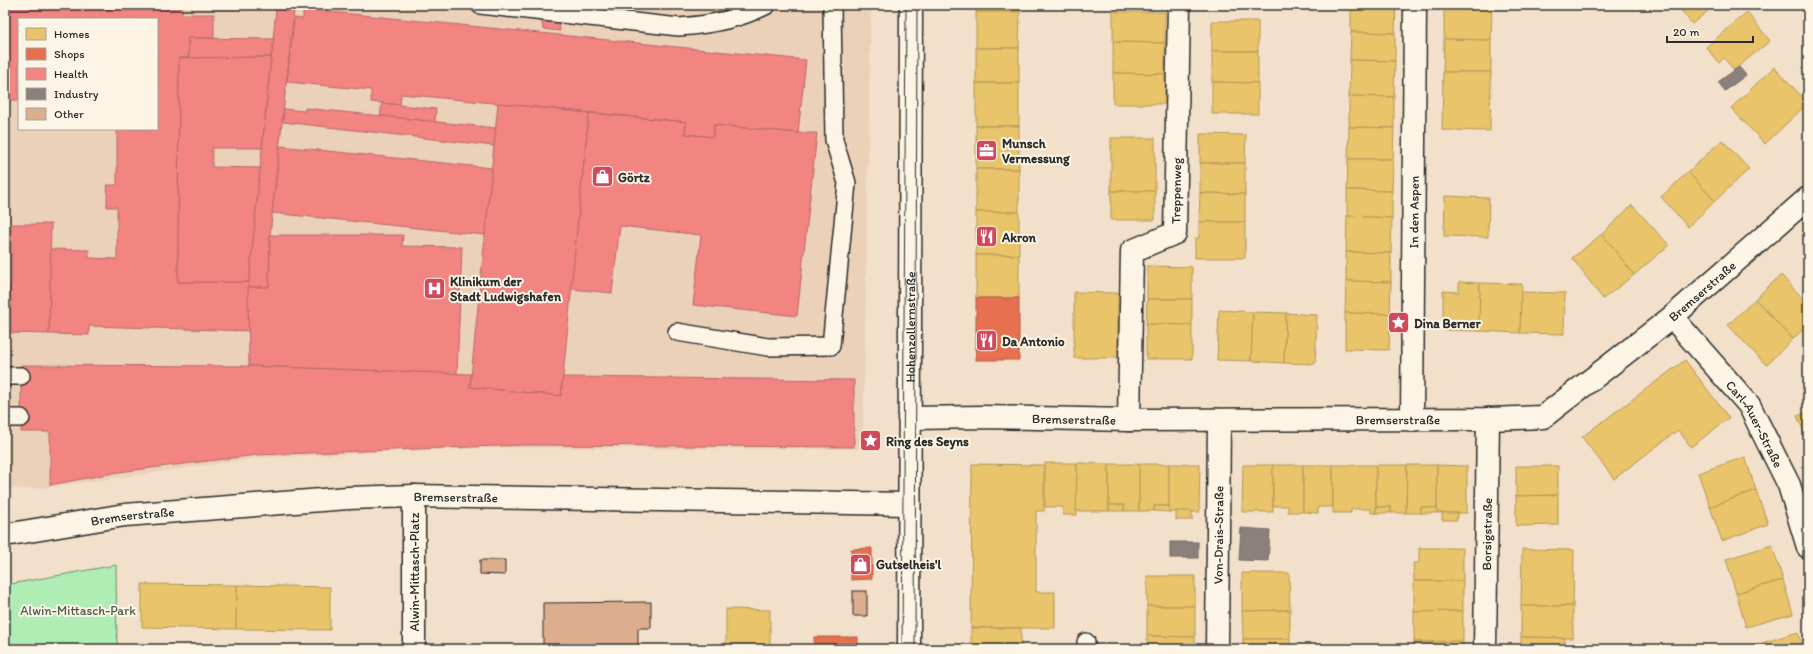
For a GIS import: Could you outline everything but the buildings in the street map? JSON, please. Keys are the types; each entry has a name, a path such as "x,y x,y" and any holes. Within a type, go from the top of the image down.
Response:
{"street":[{"name":"Hohenzollernstraße","path":"909,649 911,5"},
{"name":"Treppenweg","path":"1129,420 1132,251 1175,233 1180,5"},
{"name":"In den Aspen","path":"1412,420 1415,5"},
{"name":"Bremserstraße","path":"909,418 982,417 1129,420 1412,420 1542,417 1672,317 1808,198"},
{"name":"Carl-Auer-Straße","path":"1672,317 1749,405 1789,485 1808,547"},
{"name":"Borsigstraße","path":"1485,649 1488,419"},
{"name":"Von-Drais-Straße","path":"1217,649 1219,420"},
{"name":"Bremserstraße","path":"5,535 125,515 348,498 414,496 909,504"},
{"name":"Alwin-Mittasch-Platz","path":"414,496 414,649"}],"lane":[{"path":"480,5 679,27 704,26 722,22 767,5"},
{"path":"677,332 768,347 831,346 847,183 834,140 832,5"}],"shaded area":[{"name":"Klinikum der Stadt Ludwigshafen","path":"5,5 871,5 863,449 484,448 258,458 44,488 5,489"}],"green space":[{"name":"Alwin-Mittasch-Park","path":"116,565 117,649 5,649 5,585"}],"tram line":[{"path":"902,649 906,5"},
{"path":"915,649 917,5"}],"place":[{"name":"Munsch Vermessung","path":"987,150"},
{"name":"Görtz","path":"602,177"},
{"name":"Akron","path":"987,237"},
{"name":"Klinikum der Stadt Ludwigshafen","path":"435,288"},
{"name":"Dina Berner","path":"1399,323"},
{"name":"Da Antonio","path":"986,341"},
{"name":"Ring des Seyns","path":"870,441"},
{"name":"Gutselheis'l","path":"861,564"}]}
